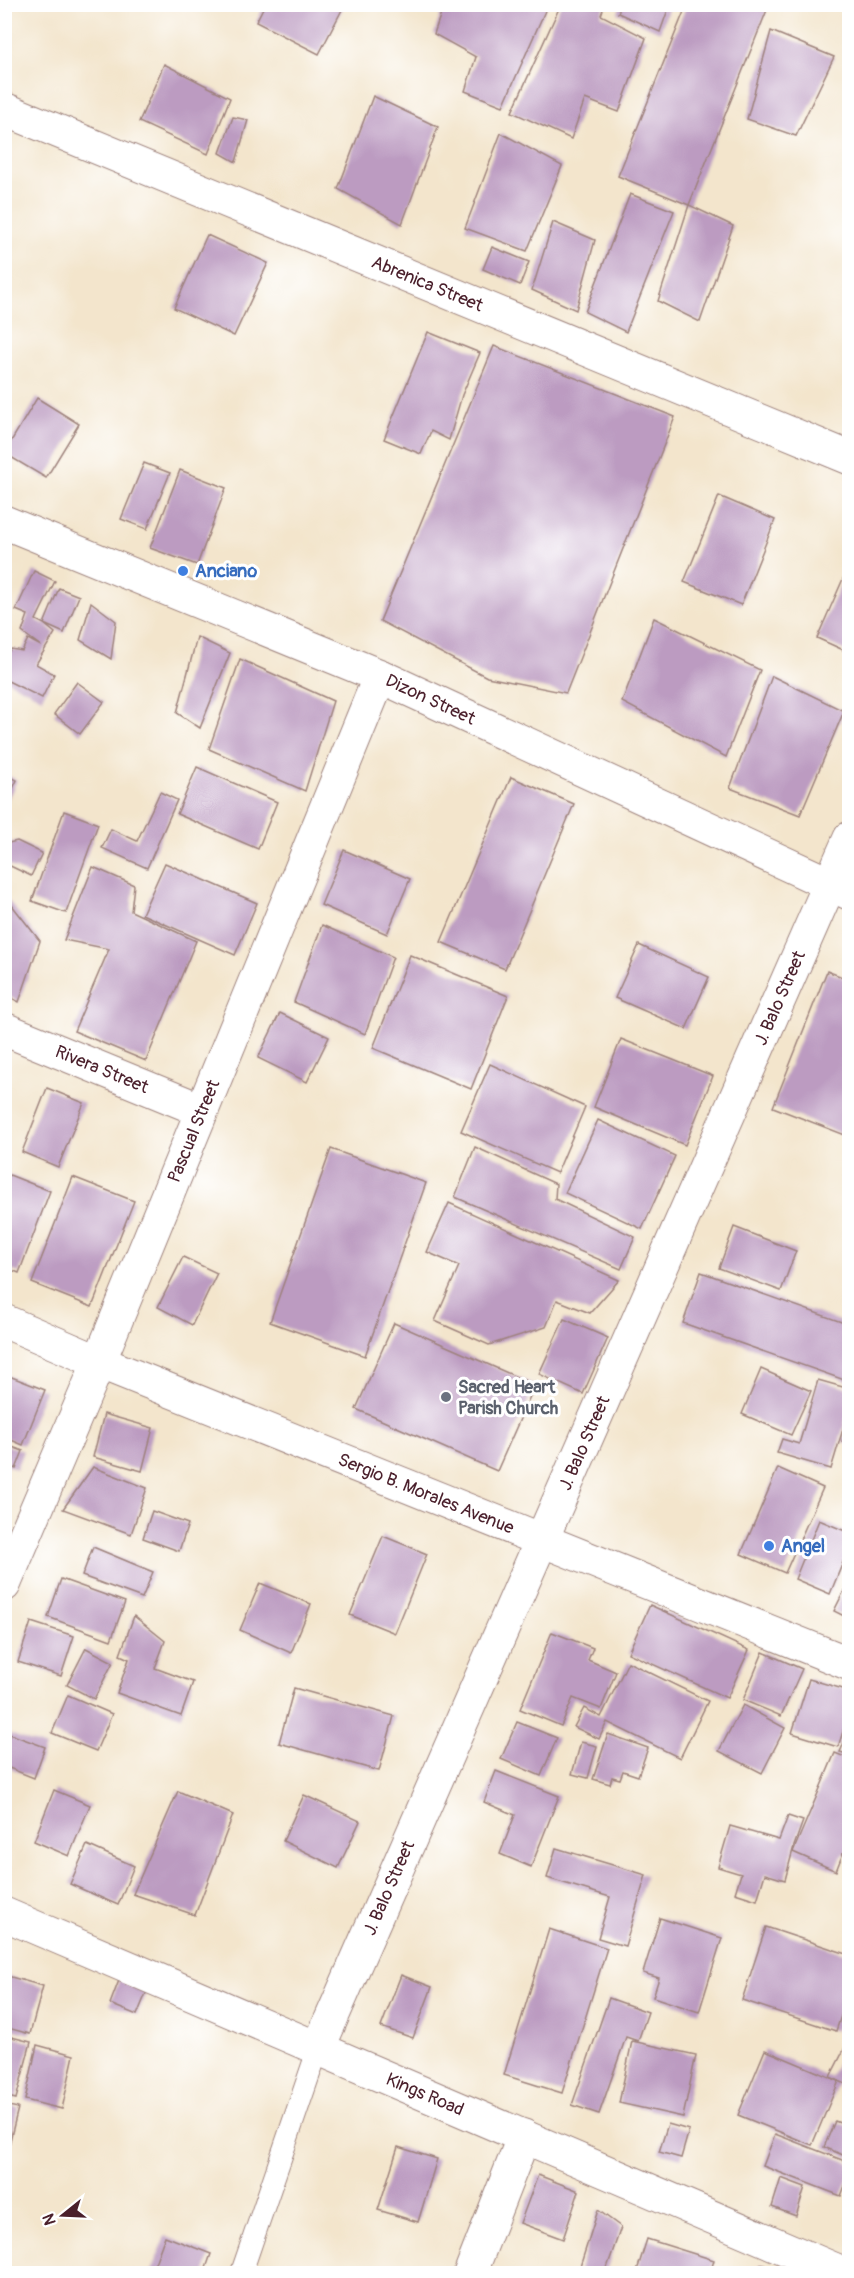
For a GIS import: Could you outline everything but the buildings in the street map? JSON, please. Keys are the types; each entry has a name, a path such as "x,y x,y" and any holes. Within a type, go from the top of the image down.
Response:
{"street":[{"name":"Abrenica Street","path":"4,109 849,458"},
{"name":"Dizon Street","path":"4,522 380,676 839,889"},
{"name":"Pascual Street","path":"4,1585 99,1362 380,676"},
{"name":"J. Balo Street","path":"318,2049 542,1539 839,889 849,838"},
{"name":"Rivera Street","path":"4,1029 201,1110"},
{"name":"Sergio B. Morales Avenue","path":"4,1321 99,1362 849,1664"},
{"name":"Kings Road","path":"4,1914 845,2274"},
{"path":"470,2274 524,2136"}],"lane":[{"path":"241,2274 318,2049"}],"place":[{"name":"Anciano","path":"183,571"},
{"name":"Sacred Heart Parish Church","path":"446,1397"},
{"name":"Angel","path":"769,1546"}]}
